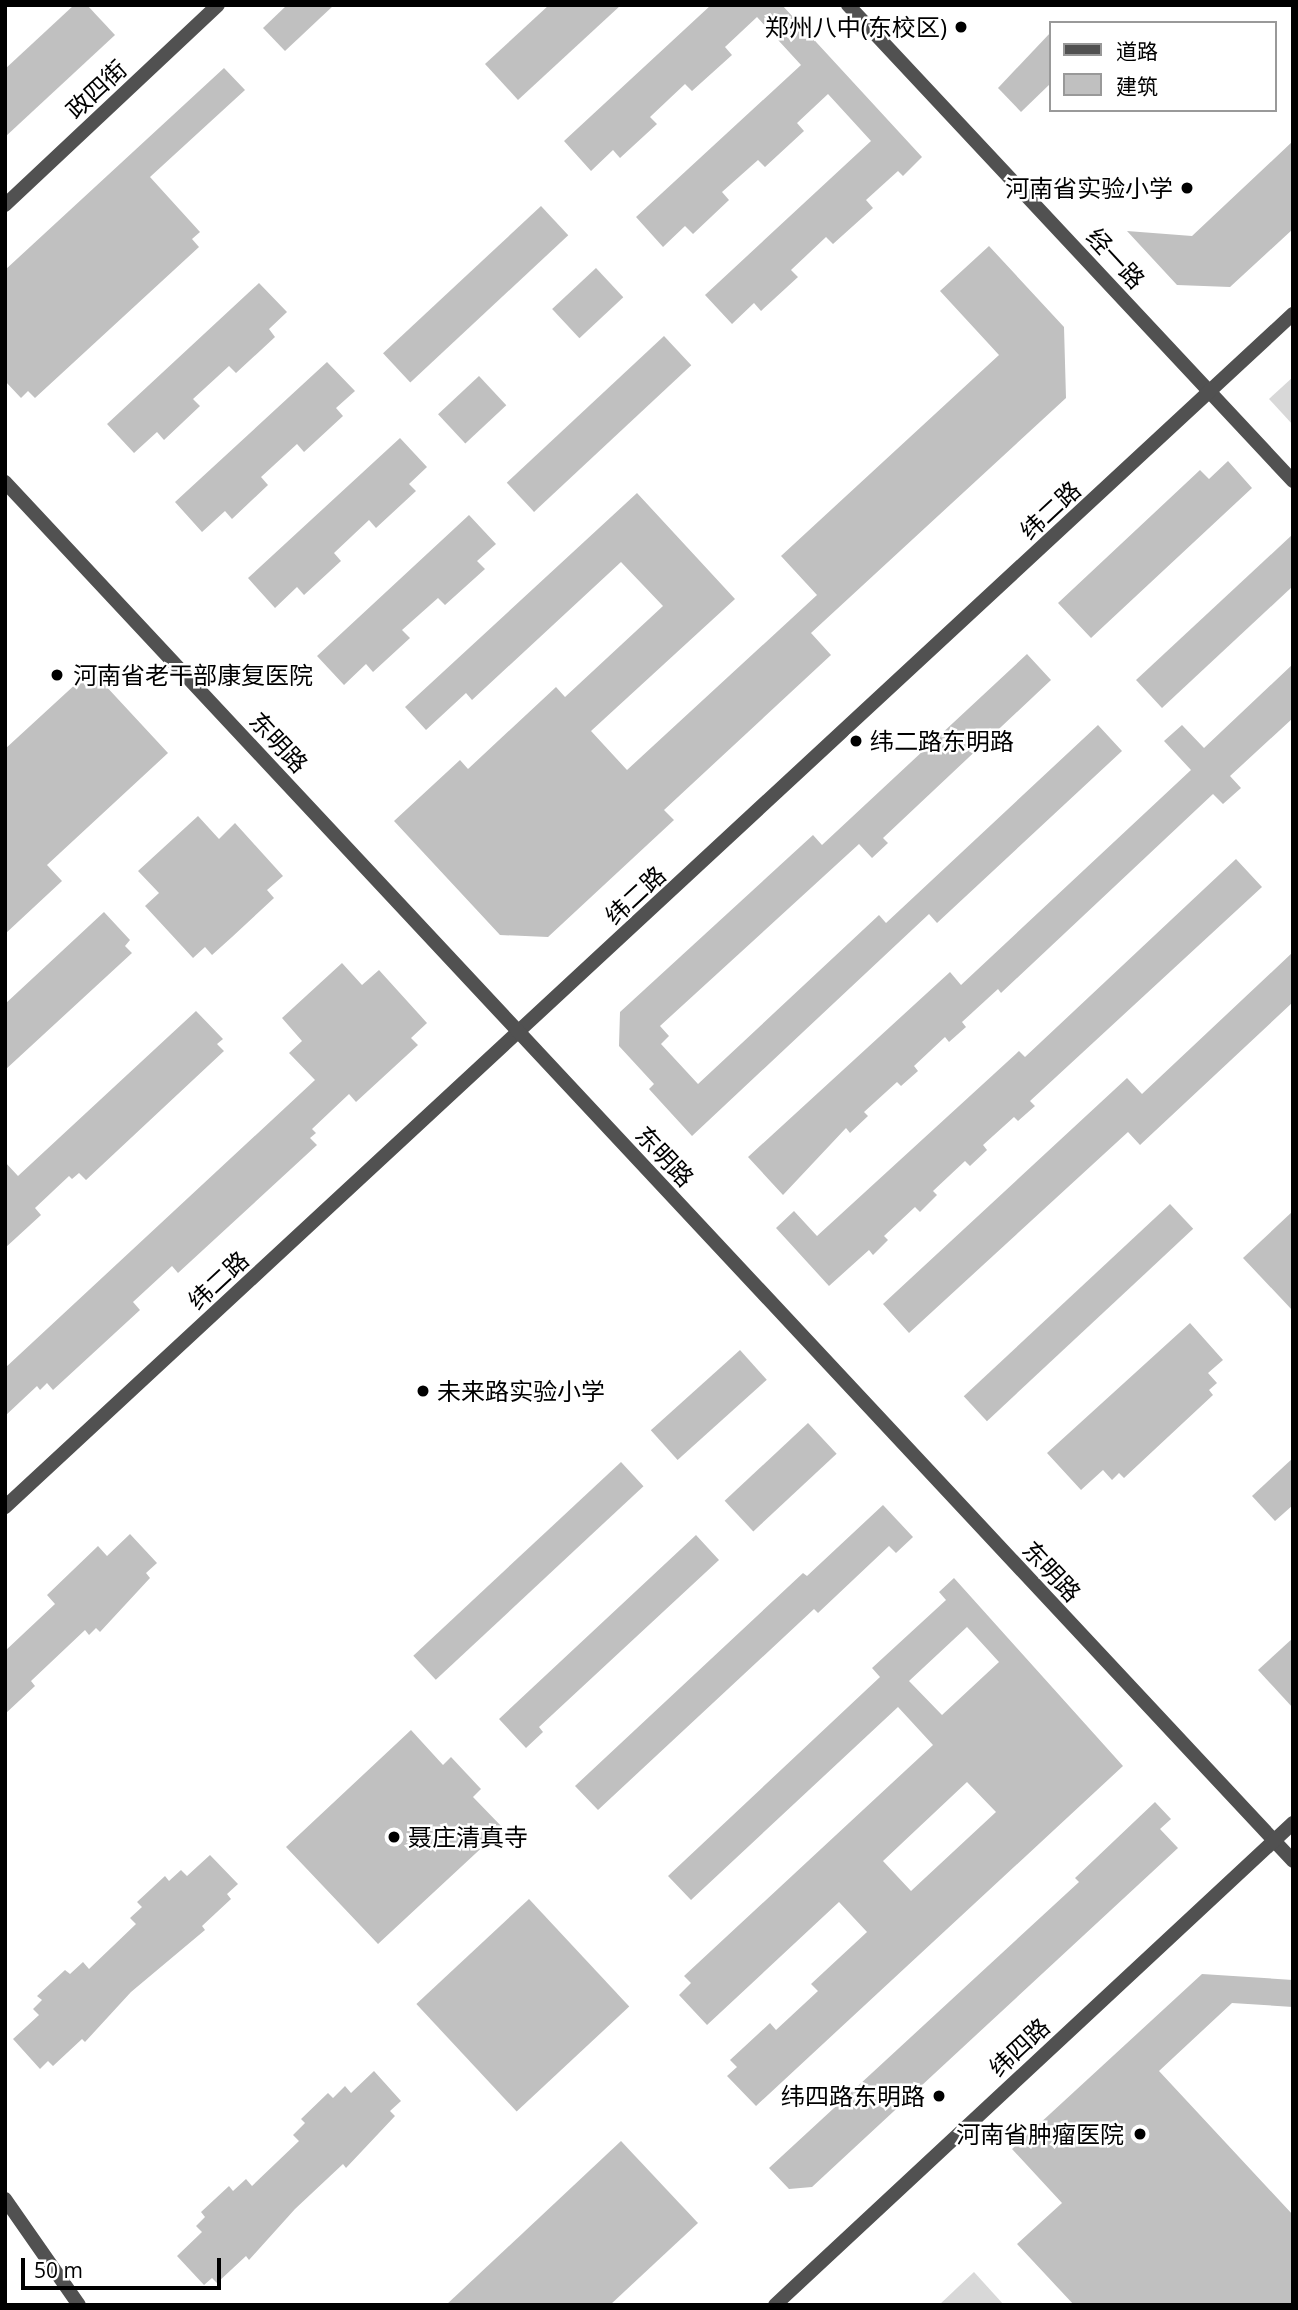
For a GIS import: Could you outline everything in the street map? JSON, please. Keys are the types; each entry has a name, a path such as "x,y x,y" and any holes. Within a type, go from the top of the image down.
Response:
{"street":[{"name":"政四街","path":"5,205 218,5"},
{"name":"经一路","path":"848,5 1293,481"},
{"name":"纬二路","path":"5,1507 1293,314"},
{"name":"东明路","path":"5,482 1293,1861"},
{"name":"纬四路","path":"775,2305 1293,1823"},
{"path":"5,2199 79,2305"}],"shaded area":[{"path":"1293,377 1293,425 1269,399"},
{"path":"974,2272 1004,2305 939,2305"}],"building":[{"path":"74,5 87,5 115,35 5,137 5,69"},
{"path":"287,5 334,5 285,51 263,28"},
{"path":"549,5 621,5 518,100 485,64"},
{"path":"711,5 782,5 922,157 903,176 898,171 866,200 873,208 833,244 826,237 791,270 798,277 761,311 754,303 732,324 705,295 871,141 828,94 797,123 804,131 765,167 758,160 722,192 729,200 693,234 685,226 663,247 636,217 801,65 757,17 725,47 732,55 692,91 685,84 650,117 657,124 620,158 613,150 591,171 564,141"},
{"path":"1050,33 1050,84 1021,112 998,88"},
{"path":"224,68 245,90 150,177 200,232 192,239 199,247 35,398 28,391 21,398 5,381 5,270"},
{"path":"1293,141 1293,229 1230,287 1177,285 1127,231 1192,236"},
{"path":"541,206 568,235 410,383 383,353"},
{"path":"989,246 1064,327 1066,398 811,633 831,655 664,810 674,820 548,937 500,935 394,821 460,760 468,769 556,687 565,697 663,606 621,562 472,700 466,693 426,730 405,707 637,493 735,599 591,731 627,770 817,595 781,556 999,355 940,291"},
{"path":"596,268 623,297 579,338 552,309"},
{"path":"259,283 287,312 269,329 275,337 236,373 229,366 193,399 200,406 164,440 157,432 134,453 107,424"},
{"path":"664,336 691,365 534,512 507,483"},
{"path":"327,362 355,391 336,408 343,416 304,452 297,444 261,477 268,485 232,519 225,511 202,532 175,502"},
{"path":"479,376 506,405 465,443 438,414"},
{"path":"400,438 427,467 409,484 416,491 376,528 369,520 334,553 341,561 304,595 297,587 275,608 248,578"},
{"path":"1228,461 1252,488 1091,638 1058,603 1200,470 1209,479"},
{"path":"469,515 496,544 477,561 485,569 445,605 438,598 402,630 410,638 373,672 366,664 344,685 317,656"},
{"path":"1293,534 1293,586 1162,708 1136,680"},
{"path":"1027,654 1051,680 883,838 888,843 872,858 859,844 660,1026 669,1036 661,1044 698,1084 879,915 886,923 1098,725 1122,751 937,923 929,914 692,1136 649,1089 654,1084 619,1046 620,1012 813,835 822,845"},
{"path":"1293,664 1293,718 1230,776 1241,788 1223,804 1213,794 1001,993 998,989 962,1022 966,1027 949,1042 945,1037 914,1066 918,1071 901,1086 897,1082 864,1112 868,1116 850,1133 846,1128 783,1195 748,1157 950,972 961,985 1191,770 1164,741 1182,725 1204,748"},
{"path":"91,670 168,753 47,865 62,881 5,934 5,749"},
{"path":"198,816 219,839 235,823 283,876 267,890 274,898 232,937 212,955 205,947 193,958 145,906 159,893 138,871"},
{"path":"1236,859 1262,887 1030,1101 1035,1106 1018,1121 1014,1117 983,1145 987,1150 970,1166 965,1161 933,1191 937,1195 920,1212 915,1207 884,1236 888,1240 873,1255 869,1250 829,1286 776,1228 794,1211 817,1236 1019,1051 1025,1057"},
{"path":"104,912 130,940 125,946 132,953 5,1070 5,1004"},
{"path":"1293,952 1293,1002 1140,1145 1128,1132 909,1333 883,1304 1127,1078 1142,1094"},
{"path":"342,963 362,985 379,970 427,1023 411,1038 418,1045 356,1102 349,1094 312,1129 316,1133 310,1138 317,1145 178,1273 172,1266 133,1302 140,1310 53,1390 47,1383 40,1390 37,1386 5,1416 5,1368 315,1080 289,1053 302,1041 282,1018"},
{"path":"196,1011 223,1039 217,1044 224,1051 86,1180 79,1173 72,1179 69,1176 35,1208 41,1215 5,1248 5,1162 18,1176"},
{"path":"1170,1204 1193,1229 987,1421 964,1396"},
{"path":"1293,1211 1293,1311 1243,1258"},
{"path":"1190,1323 1223,1360 1208,1373 1217,1383 1209,1390 1213,1395 1124,1478 1119,1473 1112,1480 1103,1470 1081,1490 1047,1453"},
{"path":"740,1350 767,1380 678,1460 651,1430"},
{"path":"808,1423 837,1454 753,1531 725,1501"},
{"path":"1293,1458 1293,1505 1275,1521 1252,1496"},
{"path":"621,1462 644,1486 436,1680 413,1656"},
{"path":"883,1505 913,1537 896,1553 889,1546 818,1613 814,1609 598,1810 575,1786 803,1573 807,1576"},
{"path":"130,1534 157,1563 146,1573 150,1578 100,1632 96,1628 89,1635 85,1630 31,1681 35,1686 5,1714 5,1651 55,1604 47,1595 98,1546 107,1556"},
{"path":"696,1535 719,1560 539,1727 543,1732 526,1748 499,1719"},
{"path":"954,1578 1123,1766 756,2106 727,2076 737,2067 730,2060 770,2023 776,2030 818,1991 811,1984 867,1932 839,1902 707,2025 679,1995 691,1983 684,1976 933,1745 898,1707 691,1900 668,1876 880,1677 872,1668 946,1600 939,1592","holes":["967,1627 999,1662 942,1715 909,1681","967,1782 996,1812 911,1891 883,1861"]},
{"path":"1293,1638 1293,1708 1258,1670"},
{"name":"聂庄清真寺","path":"411,1730 443,1765 451,1757 481,1789 473,1797 503,1828 378,1944 286,1847"},
{"path":"1155,1802 1171,1819 1160,1829 1178,1848 812,2187 789,2189 769,2168 1079,1882 1075,1878"},
{"path":"210,1855 238,1884 227,1894 231,1899 202,1926 205,1930 131,1992 85,2042 82,2039 53,2066 48,2061 40,2069 13,2039 39,2015 33,2009 42,2000 37,1996 65,1970 70,1974 83,1962 89,1969 136,1924 130,1918 142,1907 137,1902 165,1876 169,1881 181,1870 187,1876"},
{"path":"529,1899 629,2007 517,2112 416,2004"},
{"path":"1202,1974 1293,1980 1293,2007 1232,2003 1159,2071 1293,2215 1293,2305 1074,2305 1017,2244 1062,2203 1012,2149"},
{"path":"374,2071 401,2101 390,2111 395,2116 346,2168 343,2164 295,2209 249,2260 246,2256 217,2283 212,2278 204,2285 177,2256 202,2232 196,2226 205,2217 201,2212 229,2186 233,2191 246,2179 252,2186 299,2141 293,2135 305,2123 301,2119 328,2093 333,2098 345,2086 351,2093"},
{"path":"621,2141 698,2223 610,2305 446,2305"}],"place":[{"name":"郑州八中(东校区)","path":"961,27"},
{"name":"河南省实验小学","path":"1187,188"},
{"name":"河南省老干部康复医院","path":"57,675"},
{"name":"纬二路东明路","path":"856,741"},
{"name":"未来路实验小学","path":"423,1391"},
{"name":"聂庄清真寺","path":"394,1837"},
{"name":"纬四路东明路","path":"939,2096"},
{"name":"河南省肿瘤医院","path":"1140,2134"}]}
